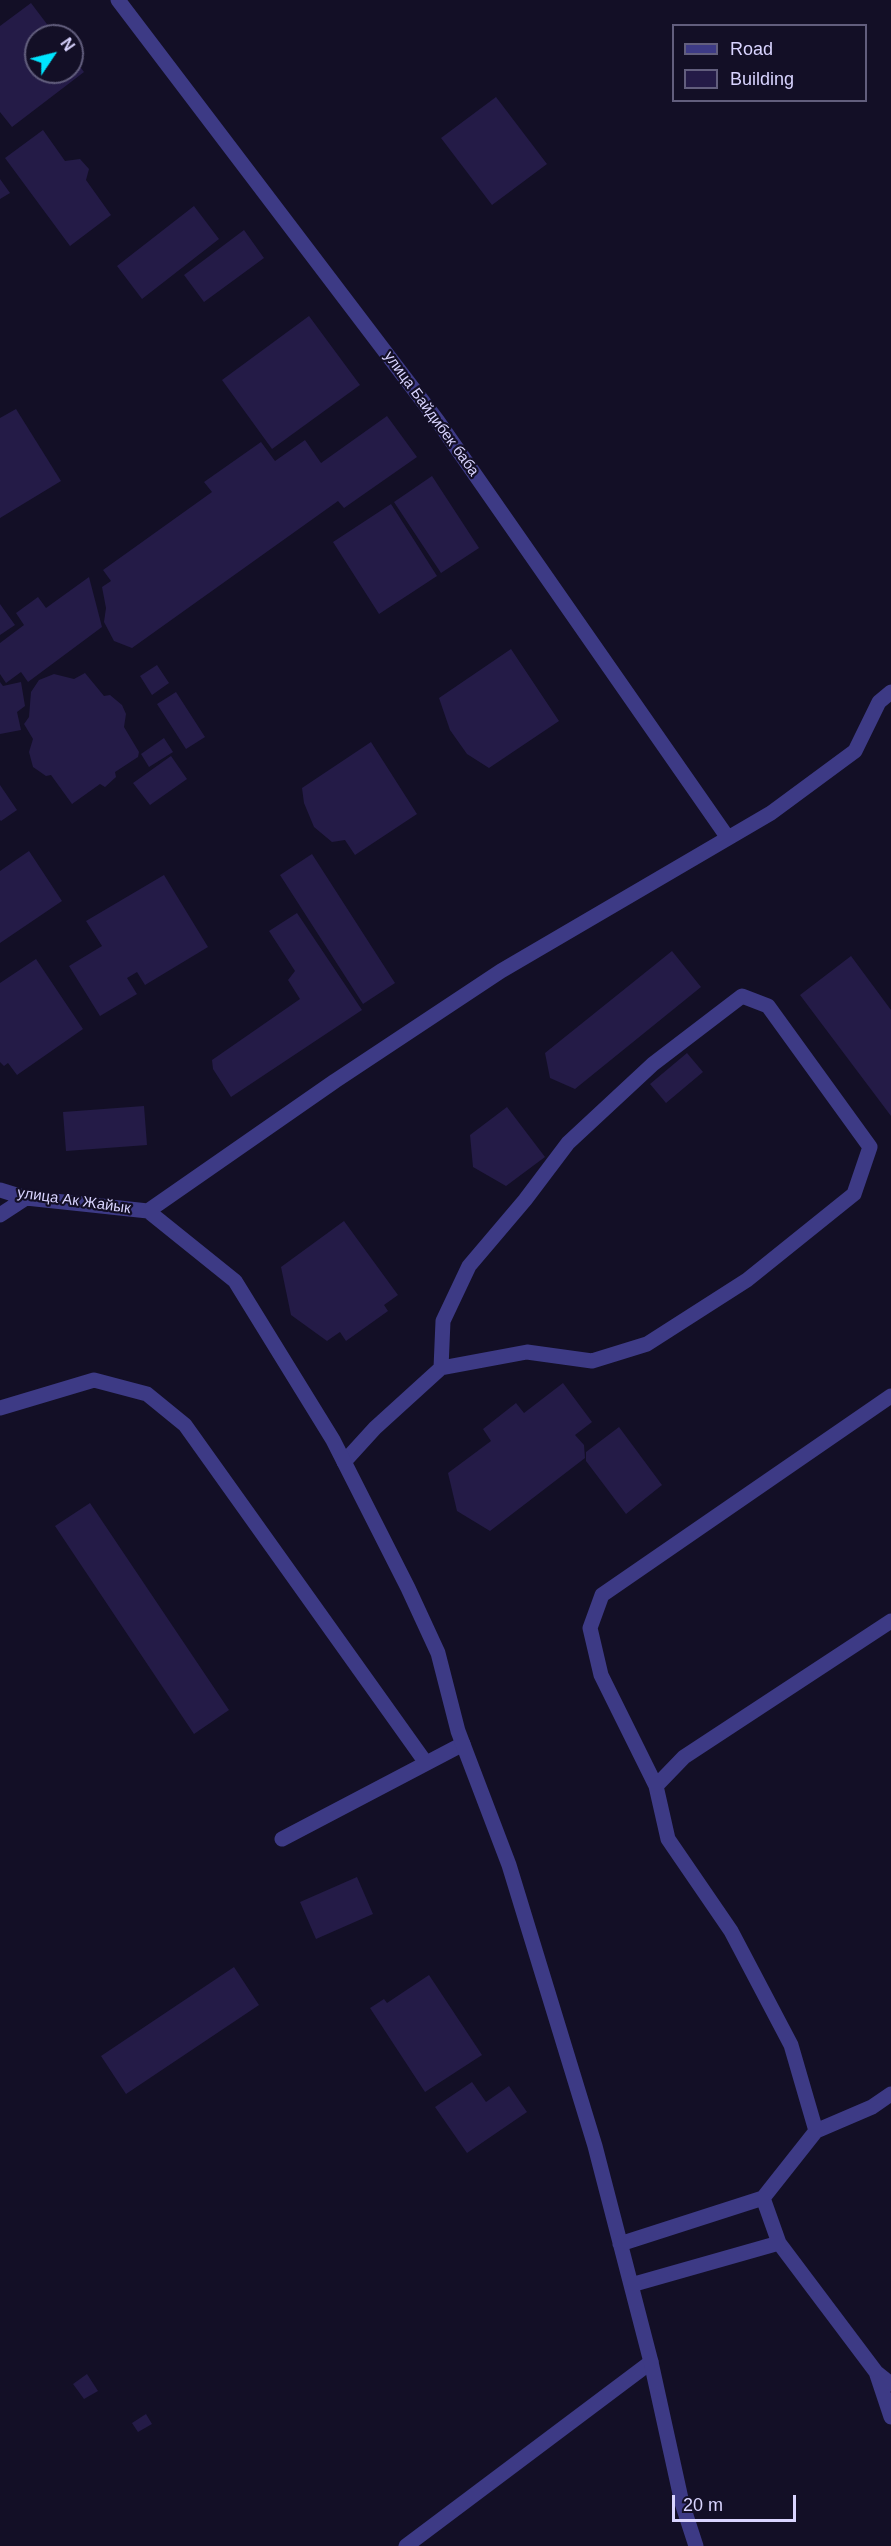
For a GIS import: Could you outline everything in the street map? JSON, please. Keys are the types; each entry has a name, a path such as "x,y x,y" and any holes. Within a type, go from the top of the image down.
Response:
{"street":[{"name":"улица Байдибек баба","path":"118,0 437,420 729,838"},
{"path":"696,2546 682,2503 651,2362 595,2146 509,1865 463,1744 438,1653 344,1462 235,1281 148,1211 335,1081 501,971 771,813 855,751 879,702 891,692"},
{"path":"344,1462 375,1428 441,1368 527,1352 592,1361 646,1344 747,1280 854,1194 870,1147 768,1005 742,996 653,1064 568,1143 525,1200 469,1266 443,1321 441,1368"},
{"name":"улица Ак Жайык","path":"0,1190 26,1198 148,1211"},
{"path":"0,1215 26,1198"},
{"path":"0,1408 94,1380 147,1394 185,1425 426,1763"},
{"path":"816,2131 791,2045 731,1931 668,1839 656,1786 601,1675 590,1628 602,1595 891,1396"},
{"path":"656,1786 684,1757 891,1621"},
{"path":"282,1839 463,1744"},
{"path":"620,2244 763,2198 816,2131 872,2107 891,2094"},
{"path":"763,2198 779,2243 876,2372 891,2384"},
{"path":"631,2284 779,2243"},
{"path":"406,2546 651,2362"},
{"path":"876,2372 891,2417"}],"building":[{"path":"31,3 47,24 24,24 24,84 68,84 12,127 0,112 0,26"},
{"path":"496,97 547,164 492,205 441,138"},
{"path":"43,130 65,161 80,159 89,169 86,180 111,215 70,246 5,158"},
{"path":"0,179 10,193 0,199"},
{"path":"194,206 219,239 142,299 117,266"},
{"path":"244,230 264,258 204,302 184,275"},
{"path":"309,316 360,385 272,449 222,380"},
{"path":"16,409 61,481 0,518 0,418"},
{"path":"387,416 417,457 344,508 338,501 132,648 114,641 104,622 106,608 102,587 111,581 103,570 212,492 204,482 261,442 275,461 305,440 321,463"},
{"path":"432,476 479,548 441,573 394,502"},
{"path":"391,504 437,576 379,614 333,542"},
{"path":"89,577 102,627 28,682 21,672 6,683 0,674 0,643 24,625 16,613 38,597 46,608"},
{"path":"0,604 15,625 0,635"},
{"path":"511,649 559,721 489,768 467,754 450,730 439,698"},
{"path":"157,665 169,683 152,695 140,676"},
{"path":"85,673 104,696 110,695 122,705 126,714 124,727 139,752 138,757 115,772 116,777 105,787 100,784 72,804 51,775 46,776 33,767 29,752 33,739 24,724 29,717 31,692 39,680 54,674 74,679"},
{"path":"0,682 3,686 21,682 25,706 17,712 21,730 0,734"},
{"path":"176,692 205,737 186,749 157,704"},
{"path":"164,738 173,752 149,767 141,754"},
{"path":"371,742 417,814 355,855 345,840 332,842 314,827 304,803 302,788"},
{"path":"171,756 187,779 150,805 133,783"},
{"path":"0,785 17,810 1,821 0,820"},
{"path":"29,851 62,901 0,943 0,871"},
{"path":"312,854 395,983 363,1004 280,875"},
{"path":"164,875 208,947 145,985 137,972 127,978 137,994 100,1016 69,966 102,946 86,921"},
{"path":"297,913 362,1010 231,1097 213,1069 212,1060 300,999 288,980 295,971 269,931"},
{"path":"672,951 701,987 575,1089 550,1078 545,1053"},
{"path":"851,956 891,1010 891,1116 800,995"},
{"path":"36,959 83,1029 17,1075 8,1063 4,1066 0,1062 0,983"},
{"path":"687,1053 703,1072 666,1103 650,1084"},
{"path":"144,1106 147,1145 66,1151 63,1112"},
{"path":"507,1107 545,1157 506,1186 473,1167 470,1135"},
{"path":"344,1221 398,1295 384,1305 388,1311 346,1341 340,1332 327,1341 291,1315 281,1267"},
{"path":"563,1383 592,1422 575,1435 584,1445 585,1458 490,1531 457,1511 448,1473 491,1441 483,1429 516,1403 524,1413"},
{"path":"619,1427 662,1485 626,1514 586,1461 586,1452"},
{"path":"90,1503 229,1710 194,1734 55,1526"},
{"path":"357,1877 373,1914 316,1939 300,1902"},
{"path":"234,1967 259,2005 126,2094 101,2056"},
{"path":"429,1975 482,2055 425,2092 370,2008 384,1999 387,2003"},
{"path":"472,2082 486,2102 509,2086 527,2112 467,2153 435,2107"},
{"path":"87,2374 98,2391 84,2399 73,2384"},
{"path":"146,2414 152,2424 138,2432 132,2423"}]}
